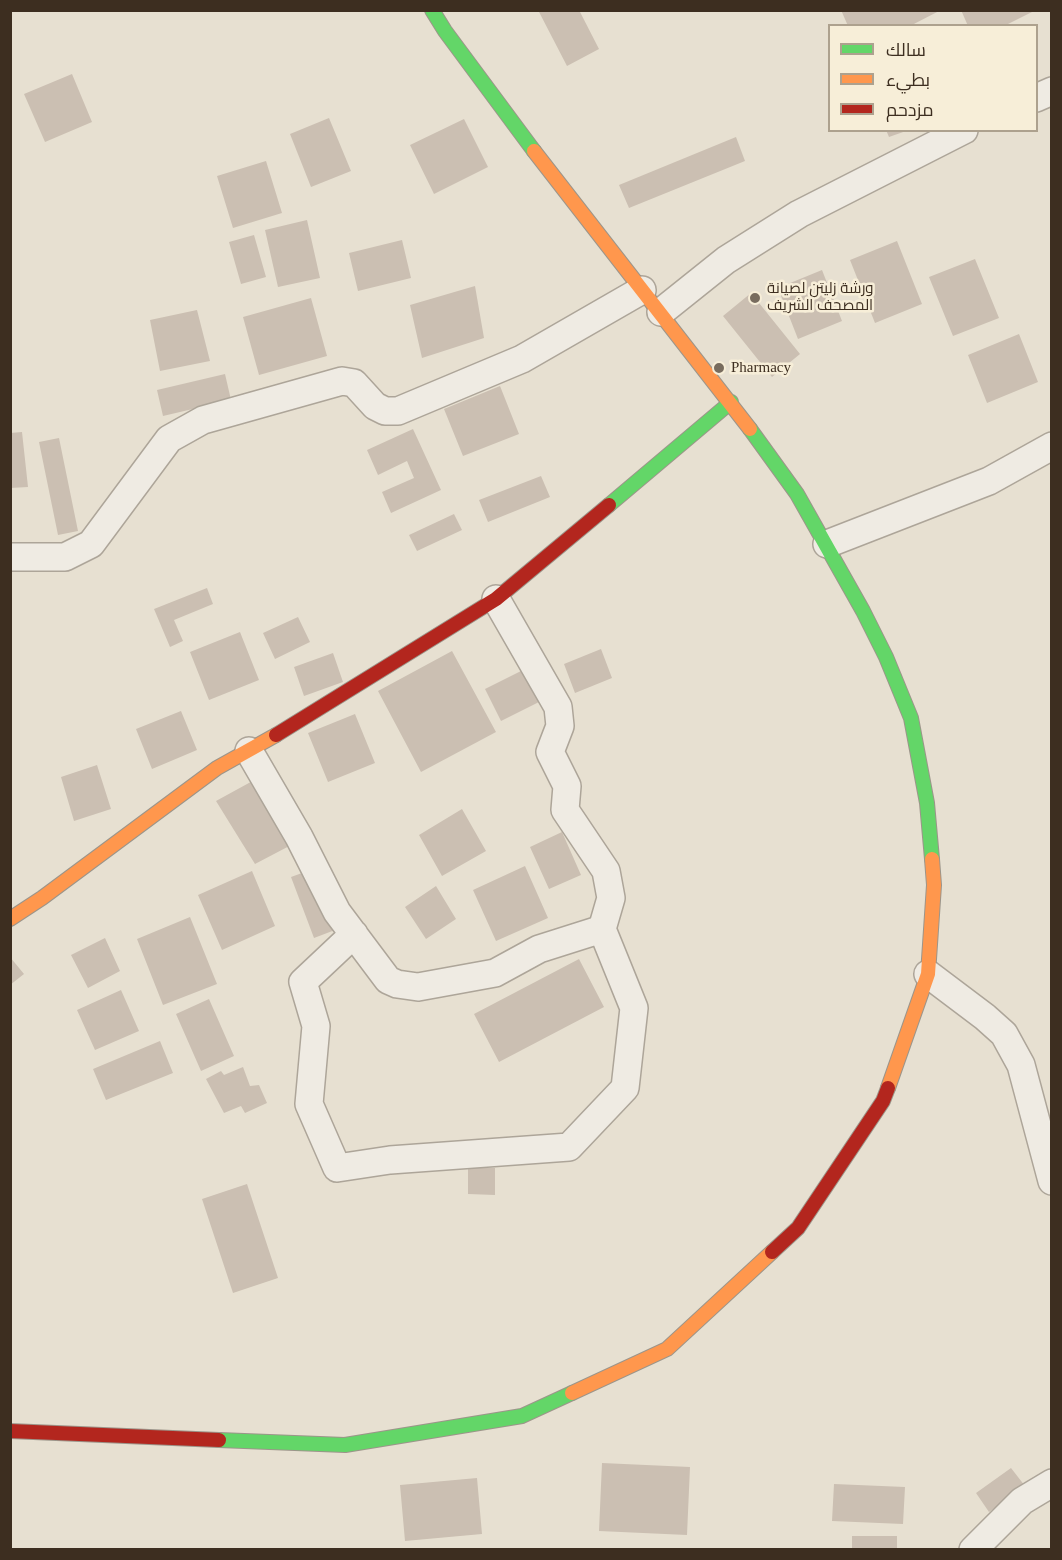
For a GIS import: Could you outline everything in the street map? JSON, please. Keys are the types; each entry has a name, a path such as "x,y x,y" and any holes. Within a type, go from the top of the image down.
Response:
{"street":[{"path":"10,1431 345,1445 522,1416 667,1349 798,1227 883,1101 928,974 934,885 927,803 911,718 886,657 797,494 731,402 546,168 432,10"},
{"path":"1038,97 1052,91"},
{"path":"661,312 726,260 799,214 960,132"},
{"path":"10,557 65,557 91,544 169,439 203,420 342,381 354,383 375,406 385,411 398,411 522,359 642,290"},
{"path":"10,919 51,892 217,768 249,751 496,599 731,402"},
{"path":"826,544 989,481 1052,446"},
{"path":"354,934 303,982 316,1026 309,1104 337,1168 390,1160 568,1147 625,1088 634,1008 602,929 611,898 606,872 565,810 567,786 549,752 560,726 558,707 496,599"},
{"path":"249,751 337,912 388,980 397,984 418,987 495,973 539,949 602,929"},
{"path":"928,974 1004,1034 1021,1065 1052,1181"},
{"path":"973,1550 1022,1501 1052,1483"}],"building":[{"path":"538,10 579,10 599,49 567,66"},
{"path":"841,10 941,10 914,24 847,24"},
{"path":"961,10 1036,10 1008,24 967,24"},
{"path":"72,74 92,122 45,142 24,94"},
{"path":"329,118 351,171 311,187 290,134"},
{"path":"464,119 488,167 434,194 410,145"},
{"path":"887,132 903,132 889,137"},
{"path":"736,137 745,161 629,208 619,185"},
{"path":"266,161 282,213 233,228 217,176"},
{"path":"307,220 320,278 278,287 265,230"},
{"path":"254,235 266,277 241,284 229,242"},
{"path":"402,240 411,278 358,291 349,253"},
{"path":"897,241 922,304 875,323 850,260"},
{"path":"975,259 999,318 953,336 929,277"},
{"path":"822,270 842,321 798,339 778,288"},
{"path":"475,286 484,338 422,358 410,305"},
{"path":"751,293 800,354 772,377 723,316"},
{"path":"311,298 327,356 259,375 243,317"},
{"path":"197,310 210,361 160,371 150,320"},
{"path":"1019,334 1038,382 987,403 968,355"},
{"path":"225,374 231,400 163,416 157,390"},
{"path":"500,386 519,434 463,456 444,409"},
{"path":"413,429 441,490 391,513 382,492 414,478 407,461 378,475 367,450"},
{"path":"22,432 28,487 10,488 10,433"},
{"path":"59,438 78,531 58,535 39,442"},
{"path":"541,476 550,497 488,522 479,500"},
{"path":"454,514 462,530 417,551 409,535"},
{"path":"207,588 213,604 174,620 183,641 170,647 154,609"},
{"path":"298,617 310,642 275,659 263,633"},
{"path":"240,632 259,680 209,700 190,652"},
{"path":"601,649 612,678 575,693 564,664"},
{"path":"452,651 496,732 421,772 378,691"},
{"path":"333,653 343,682 304,696 294,667"},
{"path":"525,669 541,701 501,721 485,689"},
{"path":"181,711 197,750 152,769 136,729"},
{"path":"355,714 375,763 328,782 308,733"},
{"path":"97,765 111,809 74,821 61,777"},
{"path":"258,778 295,843 255,864 216,801"},
{"path":"462,809 486,851 442,876 419,835"},
{"path":"562,832 581,875 549,889 530,847"},
{"path":"525,866 548,918 496,941 473,890"},
{"path":"313,869 335,930 314,938 291,877"},
{"path":"252,871 275,926 222,950 198,895"},
{"path":"436,886 456,919 426,939 405,907"},
{"path":"190,917 217,984 163,1005 137,939"},
{"path":"105,938 120,971 88,988 71,955"},
{"path":"10,957 24,974 10,985"},
{"path":"579,959 604,1007 499,1062 474,1014"},
{"path":"121,990 139,1031 95,1050 77,1010"},
{"path":"209,999 234,1056 201,1071 176,1014"},
{"path":"160,1041 173,1073 106,1100 93,1069"},
{"path":"243,1067 250,1086 259,1085 267,1103 245,1113 241,1106 224,1113 206,1079 221,1071 224,1075"},
{"path":"468,1168 495,1168 495,1195 468,1194"},
{"path":"247,1184 278,1278 233,1293 202,1199"},
{"path":"602,1463 690,1467 687,1535 599,1531"},
{"path":"1011,1468 1025,1486 989,1512 976,1493"},
{"path":"477,1478 482,1534 405,1541 400,1485"},
{"path":"834,1484 905,1487 903,1524 832,1521"},
{"path":"852,1536 897,1536 897,1550 852,1550"}],"traffic: fast":[{"path":"432,10 534,151"},
{"path":"609,505 731,402"},
{"path":"750,429 797,494 863,611 886,657 911,718 927,803 932,859"},
{"path":"219,1440 345,1445 522,1416 572,1393"}],"traffic: slow":[{"path":"534,151 750,429"},
{"path":"10,919 42,898 217,768 276,735"},
{"path":"888,1088 928,974 934,885 932,859"},
{"path":"572,1393 667,1349 772,1252"}],"traffic: jam":[{"path":"276,735 496,599 609,505"},
{"path":"772,1252 798,1228 883,1101 888,1088"},
{"path":"10,1431 219,1440"}],"place":[{"name":"ورشة زليتن لصيانة المصحف الشريف","path":"755,298"},
{"name":"Pharmacy","path":"719,368"}]}
